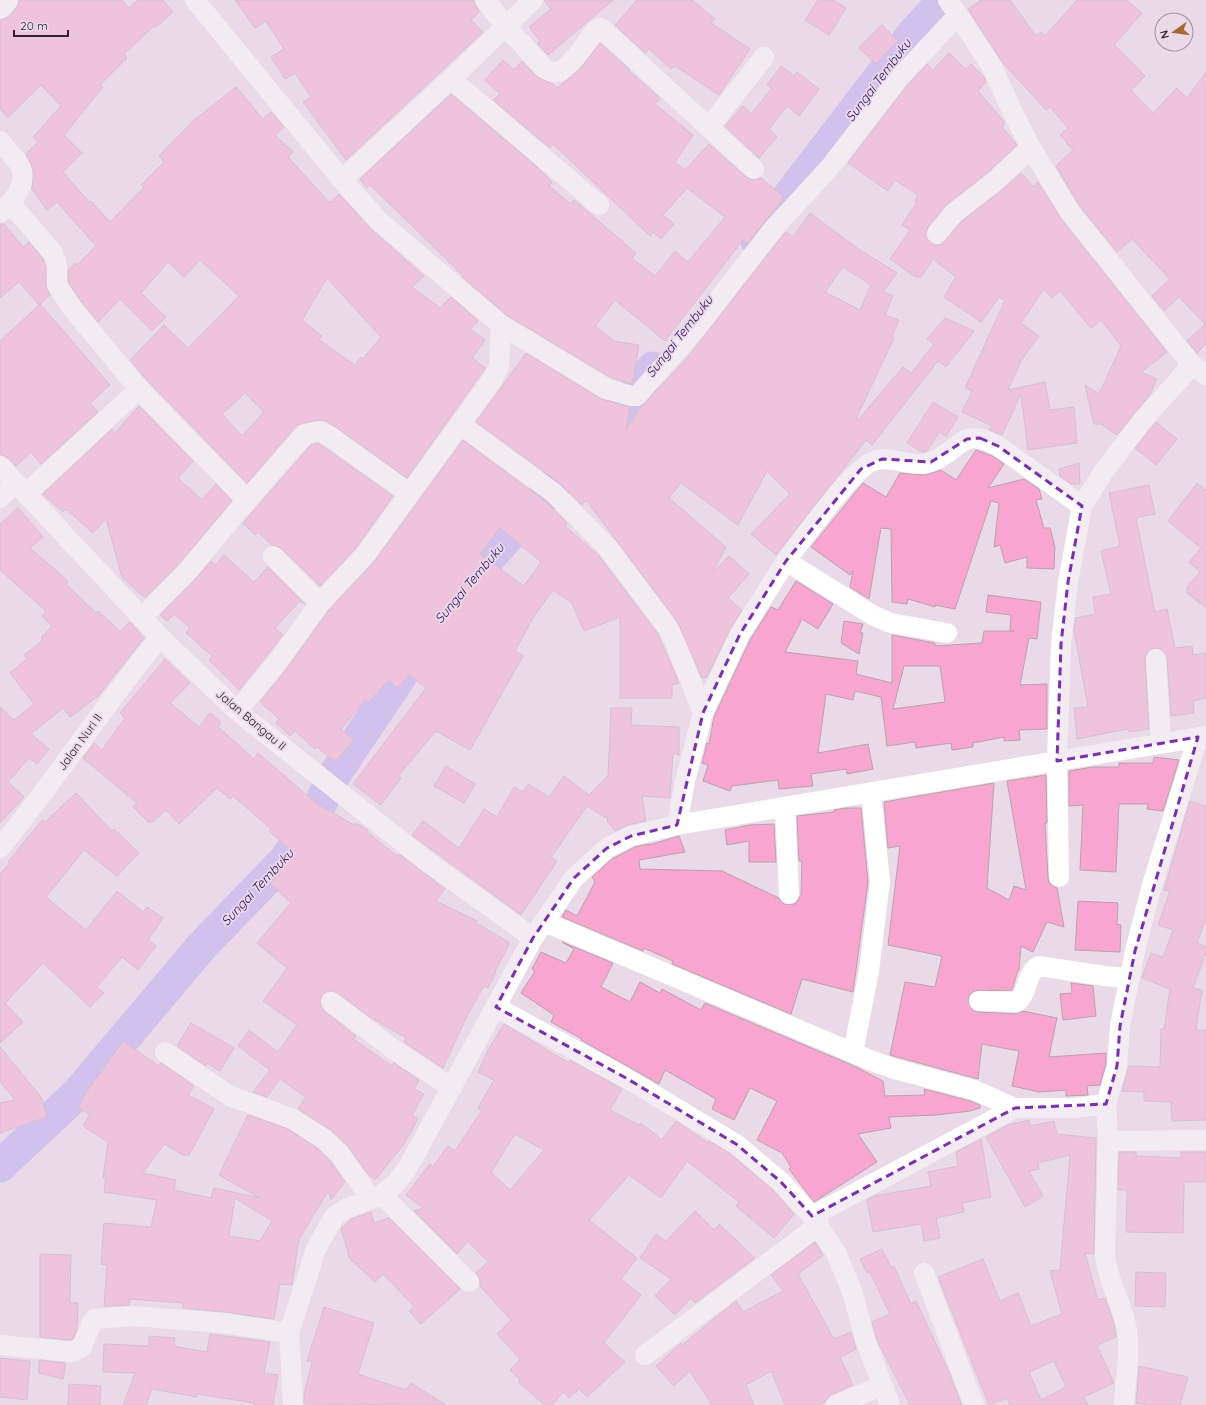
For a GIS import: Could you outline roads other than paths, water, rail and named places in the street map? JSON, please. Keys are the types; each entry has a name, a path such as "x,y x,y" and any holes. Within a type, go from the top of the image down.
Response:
{"street":[{"path":"0,9 8,0"},
{"path":"195,0 342,180 379,221 501,325 607,389 623,394 637,396 676,353 774,228 830,167 953,8 981,48 992,67 1031,148 1070,212 1199,370 1141,422 1104,471 1082,506 1068,582 1061,644 1057,761 1060,877"},
{"path":"485,0 506,27 545,69 556,72 565,69 595,31 601,28 710,126 754,169"},
{"path":"342,180 451,79 533,0"},
{"path":"710,126 764,57"},
{"path":"451,79 599,205"},
{"path":"0,141 19,164 22,174 18,192 5,209 53,252 57,265 56,279 58,289 139,389 247,500"},
{"path":"937,234 954,213 994,182 1031,148"},
{"path":"237,711 276,664 320,603 365,554 493,379 499,366 501,325"},
{"path":"0,498 21,488 139,389"},
{"path":"460,425 550,491 608,548 668,628 704,713"},
{"path":"142,618 185,574 301,437 314,431 320,431 410,494"},
{"path":"677,825 685,781 704,713 740,634 786,561 832,501 861,469 873,461 882,459 911,463 930,462 955,445 974,438 989,441 998,446 1082,506"},
{"name":"Jalan Bangau II","path":"0,466 160,637 237,711 425,860 533,938"},
{"path":"273,556 320,603"},
{"path":"786,561 874,616 891,623 947,633"},
{"name":"Jalan Nuri II","path":"0,848 22,821 127,678 160,637"},
{"path":"1156,659 1161,743"},
{"path":"293,1405 289,1333 316,1249 322,1235 334,1217 345,1209 376,1197 395,1184 407,1169 533,938 574,878 607,848 631,836 677,825 1202,736 1152,885 1135,951 1120,1026 1117,1066 1106,1104 1108,1141 1105,1256 1107,1270 1124,1316 1127,1331 1128,1345 1124,1405"},
{"path":"853,1053 869,971 880,882 871,792"},
{"path":"785,807 789,894"},
{"path":"545,922 853,1053 895,1069 974,1090 1015,1108 1074,1108 1106,1104"},
{"path":"979,1001 1017,1002 1021,999 1030,974 1039,966 1104,976 1130,978"},
{"path":"331,1002 393,1048 452,1088"},
{"path":"496,1007 626,1078 736,1144 781,1182 815,1220 836,1253 852,1291 882,1386 890,1405"},
{"path":"165,1052 230,1096 293,1120 324,1139 339,1153 376,1197 469,1282"},
{"path":"644,1355 815,1220 1015,1108"},
{"path":"1108,1141 1206,1140"},
{"path":"924,1273 974,1405"},
{"path":"0,1345 72,1352 82,1346 95,1319 133,1316 223,1323 289,1333"},
{"path":"836,1405 882,1386"}],"waterway":[{"name":"Sungai Tembuku","path":"756,239 912,35 944,0"},
{"name":"Sungai Tembuku","path":"457,594 619,412 653,368"},
{"name":"Sungai Tembuku","path":"0,1166 78,1093 202,946 285,860 315,816 331,780 420,647"}]}
